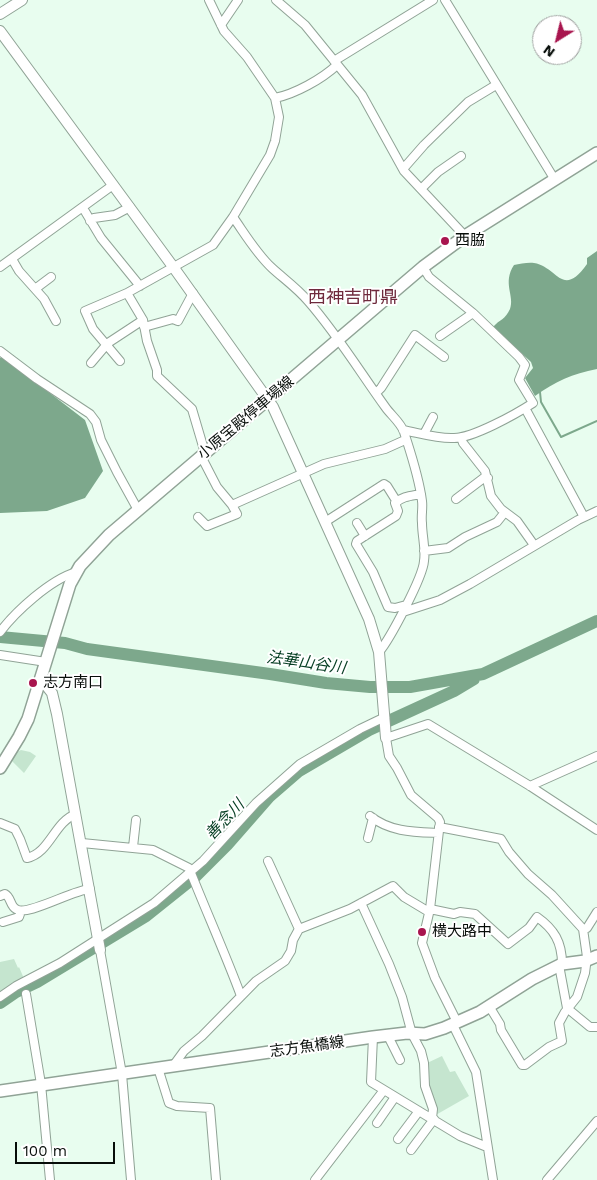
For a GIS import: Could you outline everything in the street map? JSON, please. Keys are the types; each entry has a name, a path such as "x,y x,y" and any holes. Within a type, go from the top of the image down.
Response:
{"main road":[{"name":"小原宝殿停車場線","path":"0,768 28,719 70,584 84,560 101,542 423,267 465,236 597,153"},
{"name":"志方魚橋線","path":"0,1091 373,1037 430,1033 480,1012 532,979 560,964 585,961 597,956"}],"street":[{"path":"0,14 22,0"},
{"path":"120,361 93,329 85,311 127,293 213,245 233,217 270,155 275,141 279,117 275,98 261,75 224,31 208,0"},
{"path":"221,24 238,0"},
{"path":"269,0 276,0 306,25 362,95 403,169 465,236"},
{"path":"275,98 283,97 322,78 336,63 433,0"},
{"path":"445,0 555,180"},
{"path":"0,31 193,293 273,407 369,619 379,652 389,756 405,786 416,800 438,818 440,822 429,910 422,938 435,978 476,1072 493,1180"},
{"path":"403,169 424,145 468,102 496,85"},
{"path":"421,189 438,172 461,156"},
{"path":"0,267 113,185"},
{"path":"90,220 115,215 130,207"},
{"path":"83,208 101,238 140,286"},
{"path":"233,217 257,252 307,300 338,339 403,430 419,480 424,551 423,568 404,609 385,645 379,652"},
{"path":"12,259 19,271 44,300 56,321"},
{"path":"403,430 452,438 461,437 482,430 533,403 519,380 525,364 473,313 438,286 423,267"},
{"path":"35,288 51,276"},
{"path":"127,293 144,323 157,376 192,409 203,454 217,487 237,514 207,526 198,517"},
{"path":"90,363 106,345 144,323 173,319 178,321 193,293"},
{"path":"440,336 473,313"},
{"path":"376,393 382,388 415,335 444,357"},
{"path":"0,351 90,414 117,472 138,510"},
{"path":"524,408 584,517"},
{"path":"424,434 433,417"},
{"path":"461,437 463,443 485,471 488,478 490,496 505,512 517,521 534,545"},
{"path":"232,505 324,464 385,449 405,440"},
{"path":"456,499 485,478 488,478"},
{"path":"325,522 384,484 397,502"},
{"path":"421,494 404,497 397,502 395,504 398,514 396,516 357,540 356,544 373,572 388,607 404,609 448,596 534,545 597,511"},
{"path":"424,551 448,548 465,536 497,522 505,512"},
{"path":"357,523 365,536"},
{"path":"0,631 20,611 56,581 63,576 76,572"},
{"path":"0,656 46,660"},
{"path":"40,679 52,693 82,842 122,1074 131,1180"},
{"path":"0,997 16,986 60,963 148,908 191,873 256,803 300,764 360,729 385,718"},
{"path":"386,735 428,724 530,786 597,830"},
{"path":"530,786 597,756"},
{"path":"0,823 15,829 27,858 38,854 68,817 76,814"},
{"path":"368,838 372,817 402,831 439,830 501,839 509,852 528,874 552,895 583,929 586,952 582,986 560,1023 562,1041 549,1047 525,1065 522,1065 489,1006"},
{"path":"133,847 136,820"},
{"path":"82,842 153,850 189,868 226,954 241,996"},
{"path":"268,861 299,929"},
{"path":"173,1066 184,1051 202,1036 261,976 285,961 292,951 293,940 299,929 361,903 393,886 404,897 429,910 454,914 460,912 475,914 508,944 537,918 553,930 555,934 562,957 560,964 568,1009 590,1027 597,1027"},
{"path":"0,896 7,895 14,908 22,911 33,910 71,893 90,889"},
{"path":"361,903 389,964 402,998 412,1034 416,1039 424,1063 425,1086 433,1119 411,1150"},
{"path":"3,922 19,917 22,911"},
{"path":"587,928 597,912"},
{"path":"26,994 41,1084 50,1180"},
{"path":"388,1036 400,1060"},
{"path":"373,1037 371,1082 460,1136 487,1147"},
{"path":"158,1068 169,1103 177,1106 210,1108 216,1180"},
{"path":"315,1180 384,1090"},
{"path":"377,1123 396,1097"},
{"path":"398,1139 419,1110"},
{"path":"547,1180 597,1121"}],"shaded area":[{"path":"597,251 597,369 564,379 535,396 525,378 533,368 531,362 493,327 510,309 509,278 511,272 514,265 534,263 560,278 572,279 587,264 587,258"},
{"path":"3,357 85,420 103,471 85,498 47,511 0,513 0,358"},
{"path":"21,750 36,756 24,773 11,760 15,753"},
{"path":"14,959 25,981 0,995 0,962"},
{"path":"442,1056 450,1072 455,1071 469,1096 434,1116 429,1097 425,1064"}],"waterway":[{"path":"540,392 541,402 561,437 597,421"},
{"name":"法華山谷川","path":"0,637 65,643 87,649 326,683 370,687 410,687 483,674 597,621"},
{"name":"善念川","path":"0,1003 146,916 196,876 227,845 269,797 299,771 369,730 454,691 474,679"}],"place":[{"name":"西脇","path":"445,241"},
{"name":"志方南口","path":"33,683"},
{"name":"横大路中","path":"422,932"}],"district":[{"name":"西神吉町鼎","path":"353,298"}]}
